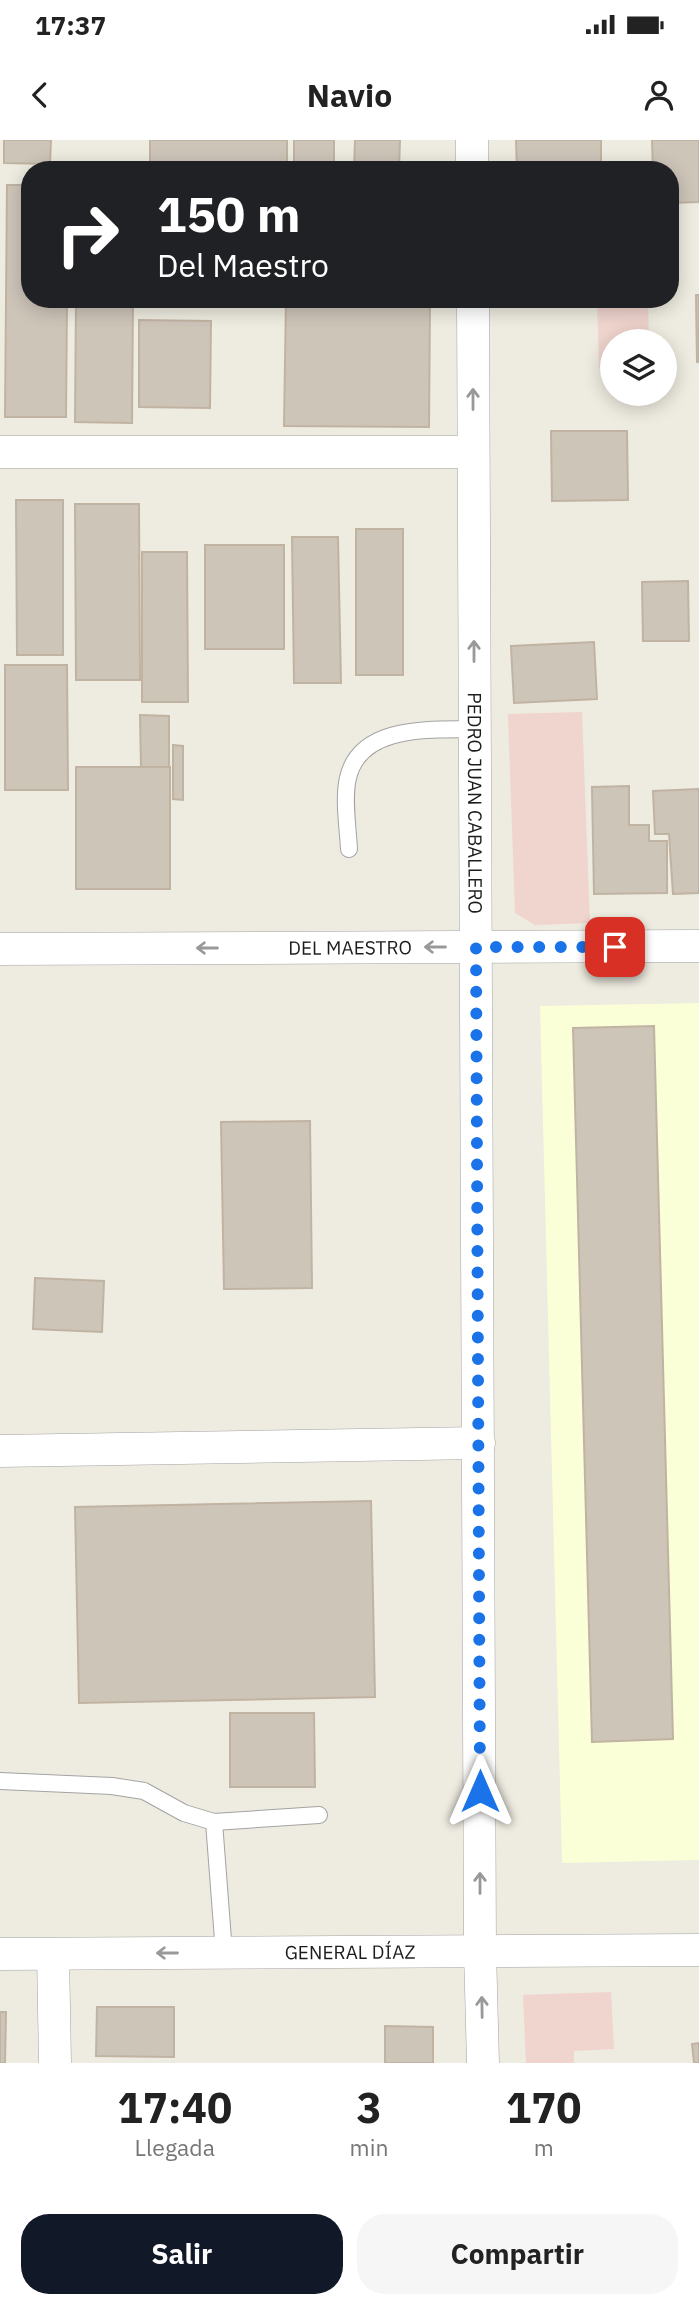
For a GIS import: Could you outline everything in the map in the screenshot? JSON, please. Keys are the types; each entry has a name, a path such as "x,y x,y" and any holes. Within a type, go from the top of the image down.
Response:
{"street":[{"path":"472,140 472,161"},
{"name":"PEDRO JUAN CABALLERO","path":"473,308 480,1951 483,2063"},
{"path":"0,452 473,452"},
{"name":"DEL MAESTRO","path":"0,949 699,946"},
{"path":"0,1451 479,1443"},
{"name":"GENERAL DÍAZ","path":"0,1954 699,1950"},
{"path":"53,1954 55,2063"}],"lane":[{"path":"348,849 347,780 359,753 384,738 404,731 474,729"},
{"path":"0,1781 113,1786 144,1791 184,1812 214,1822 319,1815"},
{"path":"214,1822 224,1953"}],"shaded area":[{"path":"597,308 648,308 649,329 600,329 600,368"},
{"path":"582,712 590,923 535,925 515,913 508,714"},
{"path":"699,1003 699,1860 562,1863 540,1006"},
{"path":"611,1992 614,2049 574,2051 574,2063 526,2063 523,1995"}],"building":[{"path":"4,140 51,140 50,161 4,163"},
{"path":"150,140 287,140 287,161 150,161"},
{"path":"294,140 334,140 334,161 294,161"},
{"path":"355,140 400,140 399,161 354,161"},
{"path":"516,140 601,140 601,161 517,161"},
{"path":"652,140 699,140 699,202 679,203 679,161 653,161"},
{"path":"7,185 21,185 21,308 67,308 66,417 5,417"},
{"path":"696,295 699,295 699,362 697,362"},
{"path":"76,308 133,308 132,423 75,422"},
{"path":"286,308 430,308 429,427 284,426"},
{"path":"139,320 211,321 210,408 139,407"},
{"path":"551,431 627,431 628,500 552,501"},
{"path":"16,500 63,500 63,655 17,655"},
{"path":"75,504 139,504 140,680 76,680"},
{"path":"356,529 403,529 403,675 356,675"},
{"path":"292,537 338,537 341,683 294,683"},
{"path":"205,545 284,545 284,649 205,649"},
{"path":"142,552 187,552 188,702 142,702"},
{"path":"688,581 689,641 643,641 642,582"},
{"path":"594,642 597,699 514,703 511,646"},
{"path":"5,665 67,665 68,790 5,790"},
{"path":"140,715 169,716 169,767 141,767"},
{"path":"173,745 183,746 183,800 173,799"},
{"path":"76,767 170,767 170,889 76,889"},
{"path":"629,786 629,825 649,825 649,841 667,841 667,893 594,894 592,787"},
{"path":"699,789 699,893 673,894 669,834 655,834 653,791"},
{"path":"654,1026 673,1739 592,1742 573,1028"},
{"path":"310,1121 312,1288 224,1289 221,1122"},
{"path":"35,1278 104,1281 102,1332 33,1329"},
{"path":"371,1501 375,1697 79,1703 75,1507"},
{"path":"230,1713 314,1713 315,1787 230,1787"},
{"path":"97,2007 174,2007 174,2057 96,2056"},
{"path":"0,2012 6,2012 5,2063 0,2063"},
{"path":"385,2026 433,2027 433,2063 385,2063"},
{"path":"699,2043 699,2063 694,2063 692,2044"}],"route":[{"path":"480,1791 476,947 615,947"}]}
